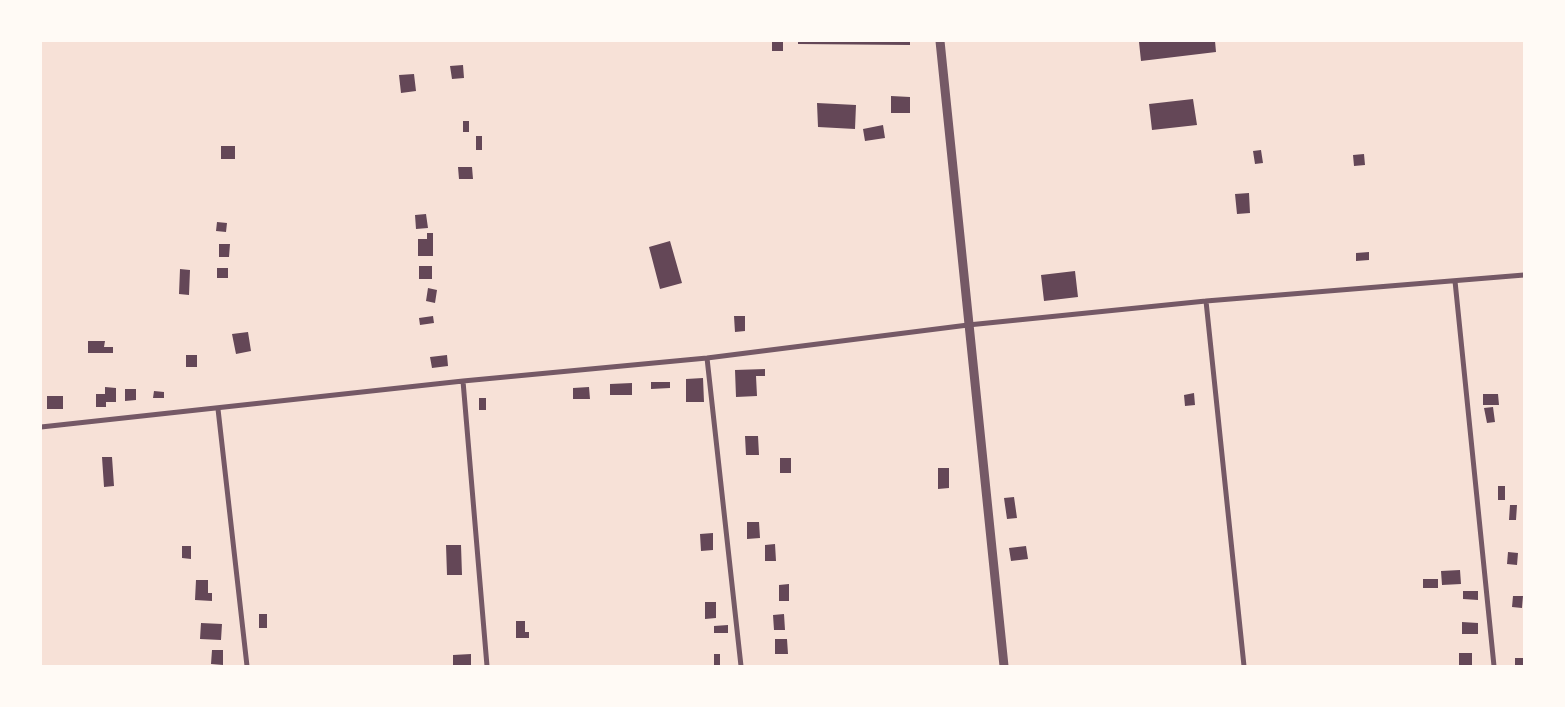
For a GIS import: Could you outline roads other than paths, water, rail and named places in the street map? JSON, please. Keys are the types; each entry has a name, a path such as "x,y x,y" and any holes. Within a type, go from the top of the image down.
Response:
{"street":[{"path":"940,41 1004,666"},
{"path":"41,428 463,382 707,358 968,325 1206,301 1524,275"},
{"path":"1455,281 1494,666"},
{"path":"1206,301 1244,666"},
{"path":"707,358 741,666"},
{"path":"463,382 487,666"},
{"path":"218,409 247,666"}]}
